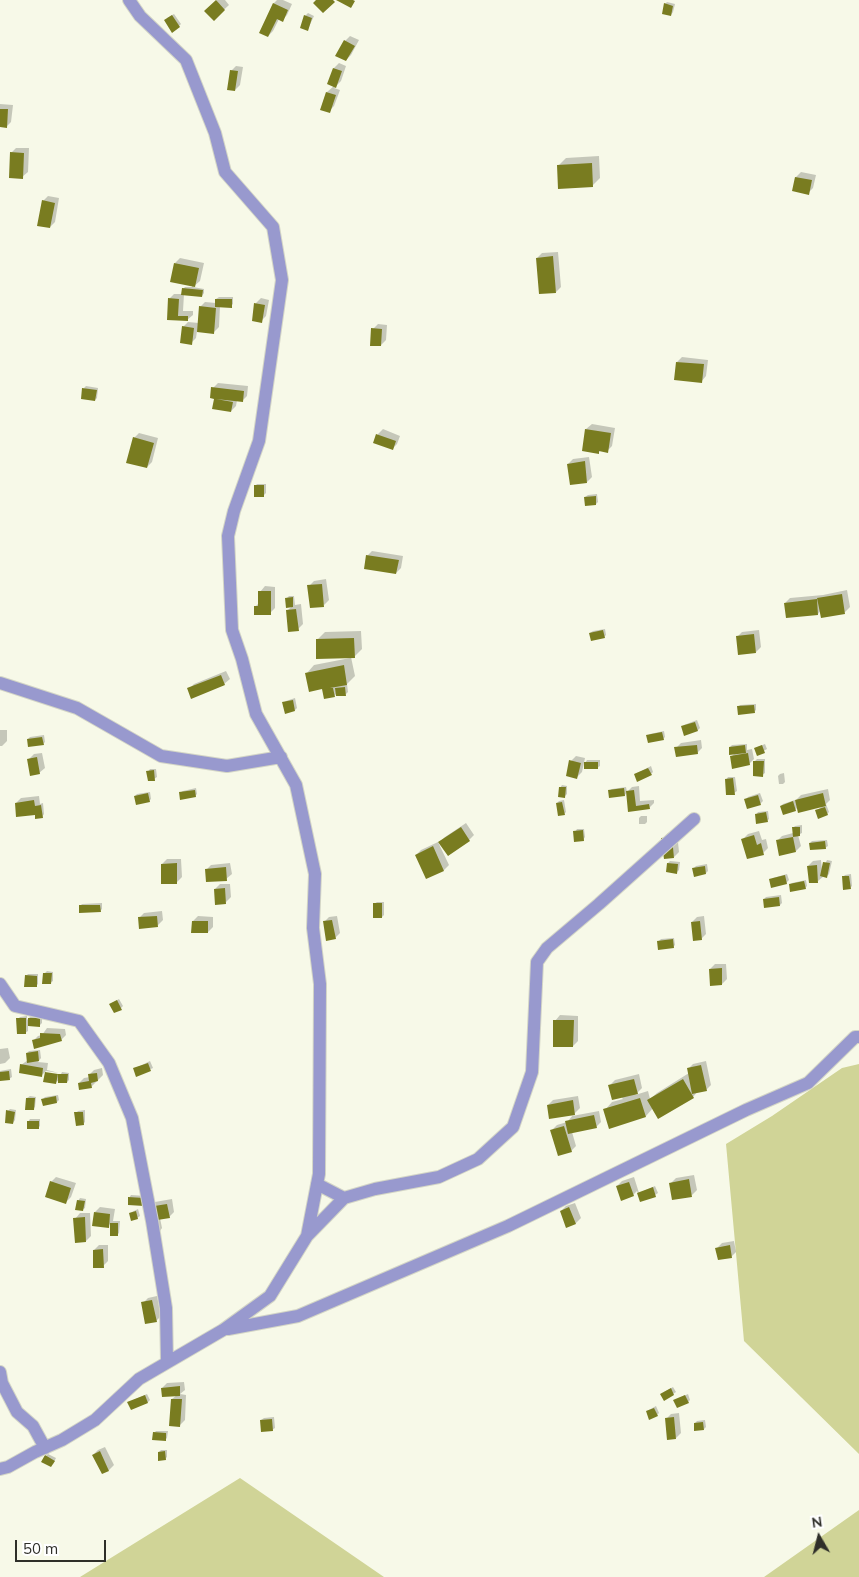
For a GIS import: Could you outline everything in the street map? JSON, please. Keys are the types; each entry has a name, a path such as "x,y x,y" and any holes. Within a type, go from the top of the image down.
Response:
{"street":[{"path":"129,0 140,16 186,60 214,133 225,172 273,227 282,280 259,441 234,511 228,536 232,630 242,659 256,714 296,785 315,874 313,928 320,984 319,1174 307,1236"},
{"path":"0,682 77,708 161,756 227,766 281,757"},
{"path":"0,1469 8,1467 62,1440 95,1420 139,1379 223,1330 270,1296 307,1236 344,1198 375,1189 439,1176 478,1159 513,1127 532,1072 537,962 547,948 694,819"},
{"path":"0,984 15,1006 79,1021 109,1063 132,1118 152,1221 166,1308 167,1362"},
{"path":"223,1330 298,1316 508,1226 746,1110 808,1083 855,1037 859,1037"},
{"path":"317,1184 344,1198"},
{"path":"0,1372 2,1383 17,1412 33,1426 45,1448"}],"green space":[{"path":"859,1064 859,1454 744,1341 726,1144 772,1116 842,1068"},
{"path":"240,1478 384,1577 80,1577"},
{"path":"859,1510 859,1577 764,1577"}],"building":[{"path":"216,0 225,10 214,21 204,11"},
{"path":"316,0 333,0 335,2 323,13 313,3"},
{"path":"336,0 353,0 355,1 351,8"},
{"path":"273,3 288,10 283,22 277,19 268,37 259,33"},
{"path":"664,3 673,6 671,16 662,14"},
{"path":"172,15 180,27 172,33 164,20"},
{"path":"304,15 312,18 308,31 300,28"},
{"path":"344,40 355,46 346,61 335,56"},
{"path":"333,68 342,71 336,88 327,84"},
{"path":"230,70 238,71 235,91 227,90"},
{"path":"326,92 336,95 330,113 320,110"},
{"path":"0,109 8,109 7,128 0,127"},
{"path":"10,152 24,153 23,179 9,178"},
{"path":"592,163 593,187 558,189 557,165"},
{"path":"795,177 812,180 809,195 792,191"},
{"path":"42,200 55,203 50,228 37,226"},
{"path":"553,256 556,293 539,294 536,258"},
{"path":"174,263 199,268 195,287 170,282"},
{"path":"182,288 203,290 202,297 181,295"},
{"path":"168,298 179,299 178,316 188,316 188,321 167,320"},
{"path":"215,299 232,299 232,308 215,307"},
{"path":"254,303 265,305 262,323 252,321"},
{"path":"199,306 216,308 214,334 197,332"},
{"path":"182,326 194,328 192,345 180,343"},
{"path":"371,328 382,329 381,346 370,346"},
{"path":"676,362 704,364 702,383 674,380"},
{"path":"211,387 244,391 243,402 216,399 233,402 231,412 212,409 214,399 210,398"},
{"path":"82,388 97,390 95,401 81,399"},
{"path":"585,429 611,433 608,453 599,451 599,454 582,451"},
{"path":"376,434 396,441 393,450 373,443"},
{"path":"133,437 154,443 147,468 126,463"},
{"path":"585,461 587,483 570,485 567,464"},
{"path":"254,485 264,485 264,497 254,497"},
{"path":"596,496 596,505 585,506 584,497"},
{"path":"366,555 399,560 396,574 364,569"},
{"path":"322,584 324,607 310,608 307,585"},
{"path":"258,591 271,591 271,615 254,615 254,606 258,606"},
{"path":"842,594 845,614 821,618 817,598"},
{"path":"293,597 293,607 286,608 285,598"},
{"path":"817,599 818,615 786,618 784,603"},
{"path":"296,609 299,631 288,632 286,610"},
{"path":"603,630 605,638 591,641 589,633"},
{"path":"754,634 756,653 738,655 736,636"},
{"path":"354,638 355,658 316,659 316,639"},
{"path":"344,665 347,685 330,688 333,688 335,697 324,699 322,689 309,692 305,673"},
{"path":"221,675 225,685 191,699 187,688"},
{"path":"345,687 346,696 336,696 335,688"},
{"path":"293,700 295,711 285,714 282,702"},
{"path":"754,705 755,713 738,715 737,706"},
{"path":"695,722 698,731 684,736 681,726"},
{"path":"662,732 664,740 648,743 646,735"},
{"path":"42,737 44,745 28,747 27,739"},
{"path":"697,745 698,754 676,757 674,747"},
{"path":"745,745 746,753 729,755 729,747"},
{"path":"762,745 765,753 757,756 754,748"},
{"path":"748,753 750,765 732,769 730,756"},
{"path":"37,757 40,774 30,776 27,759"},
{"path":"569,760 581,763 577,779 566,776"},
{"path":"753,761 764,761 763,777 753,776"},
{"path":"584,762 598,762 598,769 584,769"},
{"path":"648,768 652,775 637,782 634,774"},
{"path":"154,770 155,781 148,781 146,771"},
{"path":"733,778 735,795 726,795 725,779"},
{"path":"559,787 566,787 565,798 558,797"},
{"path":"624,788 625,796 609,798 608,790"},
{"path":"195,790 196,797 180,800 179,792"},
{"path":"634,790 636,806 649,804 650,809 628,812 626,791"},
{"path":"148,793 150,802 136,805 134,796"},
{"path":"823,793 826,806 798,813 795,800"},
{"path":"758,795 761,805 747,809 744,799"},
{"path":"34,800 35,806 41,805 43,818 35,819 35,815 16,817 15,803"},
{"path":"793,801 796,811 783,815 780,806"},
{"path":"562,802 565,815 558,816 556,803"},
{"path":"825,807 828,815 818,819 815,810"},
{"path":"766,812 768,822 756,824 755,814"},
{"path":"461,827 470,841 448,856 438,842"},
{"path":"792,827 800,827 800,836 793,837"},
{"path":"583,830 584,841 574,842 573,831"},
{"path":"754,835 757,845 761,843 764,855 747,859 741,839"},
{"path":"672,837 674,858 664,859 661,838"},
{"path":"793,837 796,852 779,856 776,840"},
{"path":"825,841 826,849 810,850 809,843"},
{"path":"433,846 444,871 426,879 415,855"},
{"path":"823,862 830,863 827,878 820,876"},
{"path":"177,863 177,884 161,884 161,864"},
{"path":"667,863 678,864 677,874 666,872"},
{"path":"817,865 818,883 809,883 807,866"},
{"path":"705,866 706,874 694,877 692,868"},
{"path":"226,867 227,881 206,882 205,869"},
{"path":"785,875 787,884 771,888 769,879"},
{"path":"842,876 849,876 851,889 843,890"},
{"path":"804,881 806,889 790,892 789,884"},
{"path":"225,888 226,904 215,905 214,889"},
{"path":"779,897 780,906 764,908 763,899"},
{"path":"373,903 382,903 382,918 373,918"},
{"path":"79,905 100,905 101,912 79,913"},
{"path":"157,916 158,927 139,929 138,917"},
{"path":"332,920 336,939 326,941 323,921"},
{"path":"192,921 208,921 208,933 191,933"},
{"path":"700,921 702,940 693,941 691,922"},
{"path":"673,939 674,948 658,950 657,941"},
{"path":"722,968 722,985 710,986 709,969"},
{"path":"43,973 52,973 51,984 42,984"},
{"path":"25,975 37,976 37,987 24,987"},
{"path":"117,1000 122,1010 114,1013 109,1004"},
{"path":"16,1018 26,1018 26,1034 17,1034"},
{"path":"28,1018 40,1018 40,1027 28,1026"},
{"path":"553,1020 574,1020 573,1047 553,1047"},
{"path":"40,1033 60,1034 62,1041 34,1049 32,1040 40,1038"},
{"path":"38,1051 39,1061 27,1063 26,1053"},
{"path":"148,1063 151,1071 136,1077 133,1068"},
{"path":"20,1064 43,1068 42,1077 19,1073"},
{"path":"701,1065 707,1091 692,1094 687,1068"},
{"path":"9,1071 10,1080 0,1081 0,1072"},
{"path":"45,1072 58,1074 56,1084 43,1082"},
{"path":"97,1073 98,1081 91,1083 92,1088 79,1090 78,1083 89,1081 88,1074"},
{"path":"58,1074 68,1074 67,1083 58,1083"},
{"path":"634,1079 638,1094 612,1100 608,1085"},
{"path":"683,1079 694,1098 658,1119 647,1100"},
{"path":"56,1096 57,1103 43,1106 41,1099"},
{"path":"26,1098 35,1098 34,1110 25,1110"},
{"path":"640,1098 646,1117 609,1129 603,1109"},
{"path":"573,1100 575,1115 549,1119 547,1105"},
{"path":"6,1110 15,1112 13,1124 5,1123"},
{"path":"74,1112 83,1112 84,1125 76,1126"},
{"path":"594,1115 597,1128 568,1134 565,1121"},
{"path":"27,1121 39,1121 39,1129 27,1129"},
{"path":"564,1126 572,1152 558,1156 550,1130"},
{"path":"689,1179 692,1197 672,1200 669,1183"},
{"path":"50,1181 71,1188 66,1204 45,1197"},
{"path":"629,1182 634,1196 621,1201 616,1186"},
{"path":"653,1187 656,1197 640,1202 637,1193"},
{"path":"128,1197 144,1198 144,1206 128,1205"},
{"path":"77,1200 85,1201 83,1211 75,1210"},
{"path":"167,1204 170,1218 151,1221 148,1207"},
{"path":"569,1207 576,1224 566,1228 560,1211"},
{"path":"136,1211 138,1219 131,1221 129,1213"},
{"path":"94,1212 110,1214 109,1228 92,1226"},
{"path":"85,1217 86,1242 75,1243 73,1218"},
{"path":"110,1223 118,1223 118,1236 110,1236"},
{"path":"730,1245 732,1258 718,1260 715,1248"},
{"path":"103,1249 104,1268 93,1268 93,1250"},
{"path":"152,1300 157,1322 145,1324 141,1302"},
{"path":"180,1386 180,1396 162,1397 161,1388"},
{"path":"671,1388 674,1395 664,1401 660,1394"},
{"path":"145,1395 148,1403 131,1410 127,1402"},
{"path":"685,1395 689,1403 677,1408 673,1400"},
{"path":"171,1399 182,1399 180,1427 169,1426"},
{"path":"654,1408 658,1416 649,1420 646,1411"},
{"path":"674,1417 676,1439 667,1440 665,1418"},
{"path":"272,1419 273,1431 261,1432 260,1420"},
{"path":"703,1422 704,1430 694,1431 694,1423"},
{"path":"153,1432 166,1433 166,1441 152,1440"},
{"path":"100,1451 109,1471 102,1474 92,1455"},
{"path":"165,1451 166,1460 158,1461 158,1452"},
{"path":"45,1455 55,1461 51,1467 41,1462"}]}
